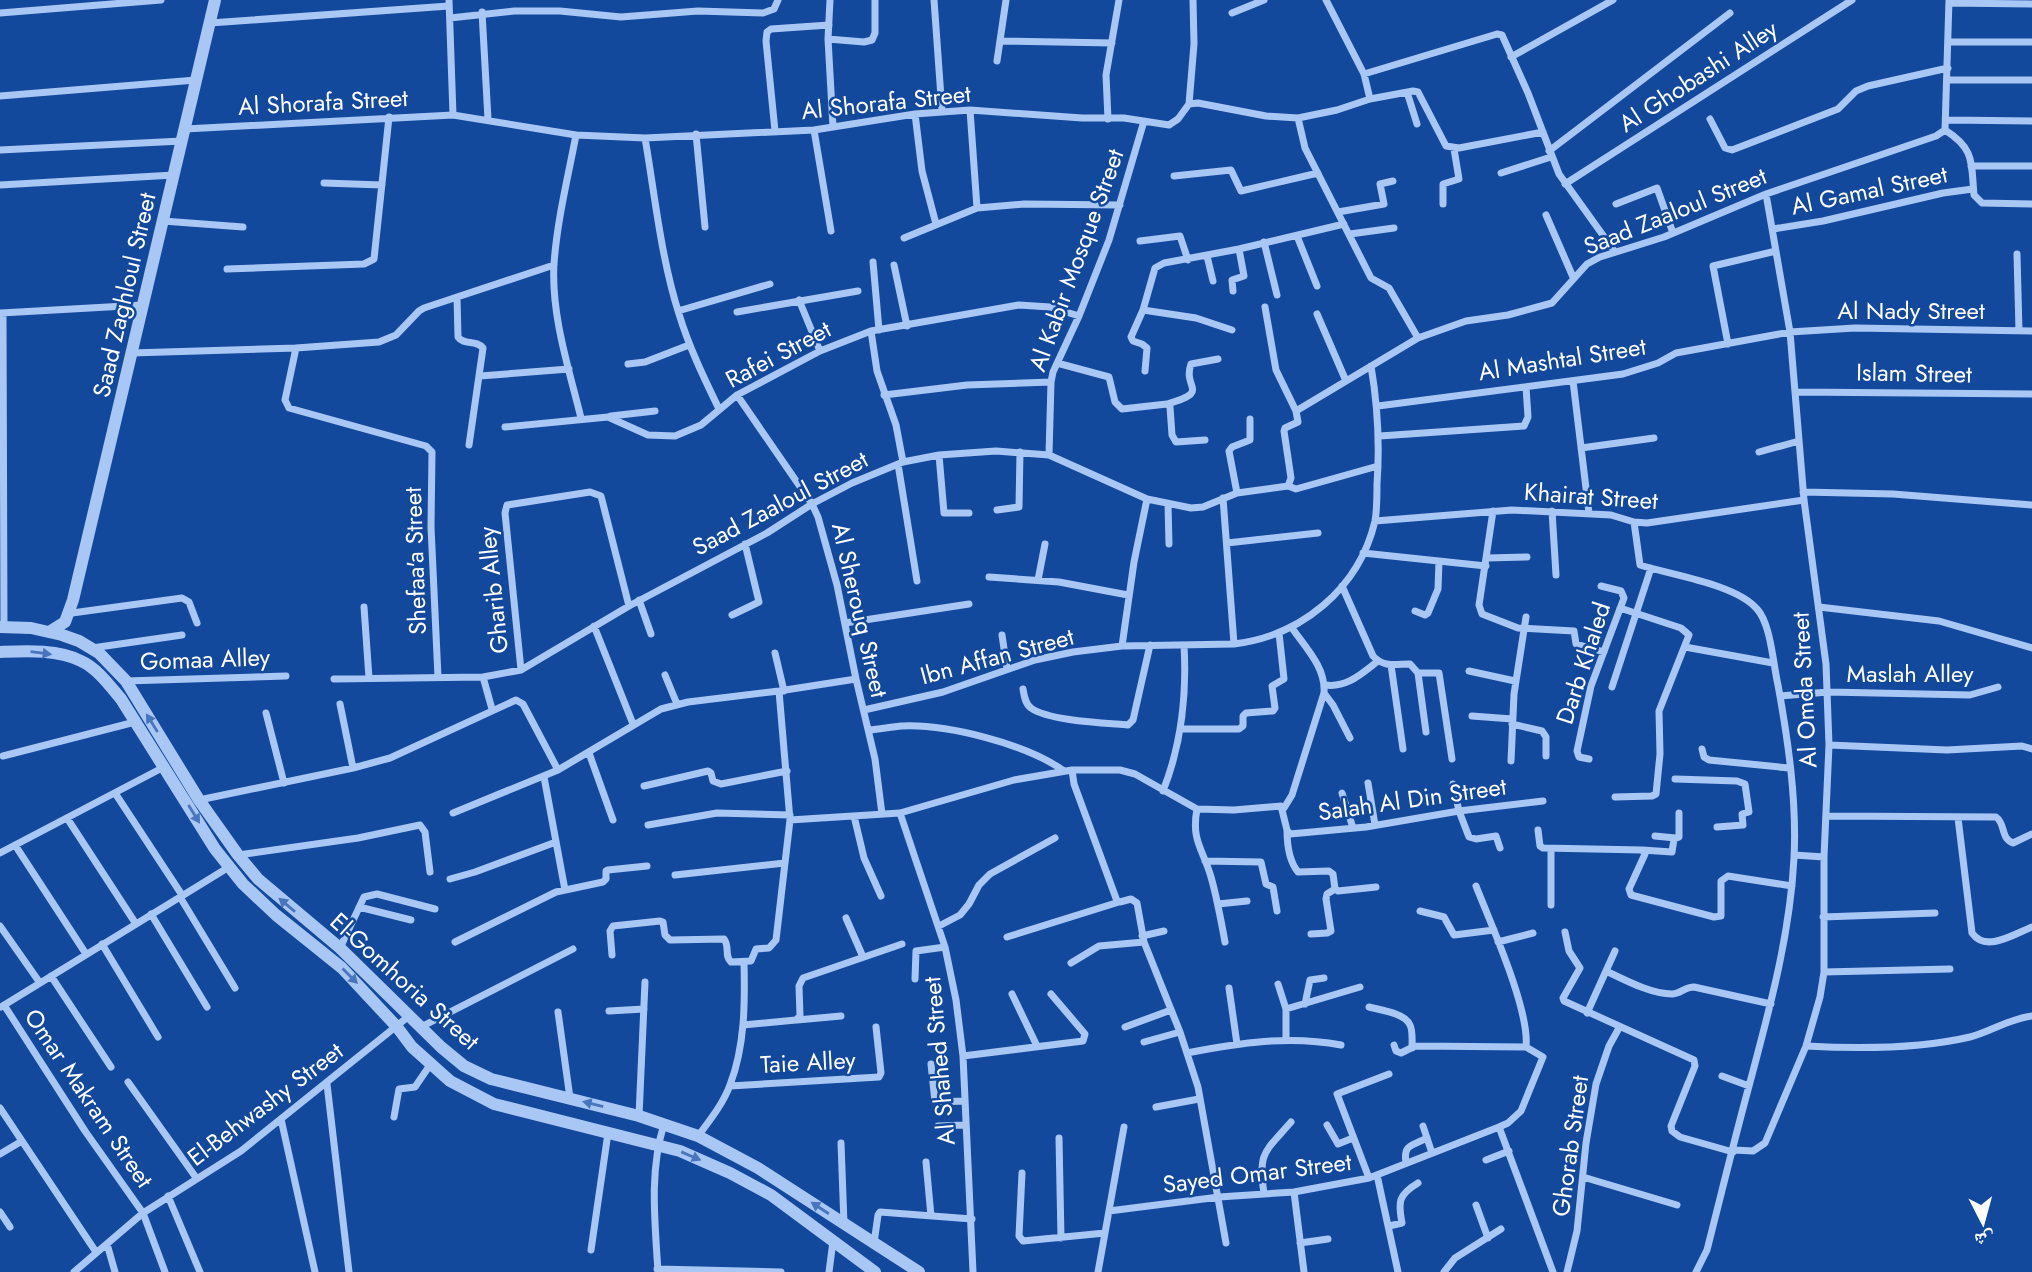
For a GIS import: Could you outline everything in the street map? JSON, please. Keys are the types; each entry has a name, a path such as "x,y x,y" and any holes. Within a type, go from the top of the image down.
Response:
{"street":[{"path":"0,13 161,0"},
{"name":"Saad Zaghloul Street","path":"49,632 65,622 73,607 215,0"},
{"path":"698,10 700,0"},
{"path":"450,18 482,12 536,10 621,17 698,10 762,13 774,9 778,0"},
{"path":"830,0 828,39 833,127"},
{"path":"828,39 864,42 872,40 875,33 875,0"},
{"path":"933,0 942,111"},
{"path":"997,61 1006,0"},
{"path":"1108,119 1106,75 1118,0"},
{"path":"1193,0 1195,44 1189,104 1198,103 1266,116 1298,118 1337,110 1370,99 1418,92 1446,146 1454,149 1543,132"},
{"path":"1232,13 1264,0"},
{"path":"1326,0 1364,74 1370,99"},
{"path":"1511,57 1613,0"},
{"name":"Al Ghobashi Alley","path":"1565,184 1852,0"},
{"path":"2032,4 1949,2 1945,130 1964,144 1977,200 1982,204 2032,204"},
{"path":"210,23 449,3 453,115"},
{"path":"482,12 488,119"},
{"path":"1501,173 1550,154 1731,13"},
{"path":"775,131 765,41 767,32 771,29 829,24"},
{"path":"1364,74 1497,34 1504,37 1550,154 1565,184 1615,252"},
{"path":"1000,41 1112,43"},
{"path":"1949,42 2032,42"},
{"path":"1710,119 1725,148 1732,150 1838,109 1856,91 1868,86 1948,68"},
{"path":"0,96 196,80"},
{"path":"1948,80 2032,80"},
{"path":"1407,92 1417,124"},
{"name":"Al Shorafa Street","path":"0,150 389,117 453,115 576,135 645,138 814,130 915,114 970,110 1144,121 1169,125 1178,119 1189,104"},
{"path":"970,110 977,208"},
{"path":"915,114 922,172 936,224"},
{"path":"227,269 370,262 374,259 389,117"},
{"path":"1298,118 1302,140 1371,278 1389,288 1419,338"},
{"path":"1947,120 2032,121"},
{"name":"Al Kabir Mosque Street","path":"1049,455 1051,382 1079,316 1120,205 1144,121"},
{"path":"814,130 831,232"},
{"name":"Saad Zaaloul Street","path":"1296,411 1419,338 1466,321 1508,315 1552,303 1587,264 1673,233 1766,194 1936,136 1945,130"},
{"path":"696,134 705,227"},
{"path":"576,135 554,265 556,304 581,418"},
{"path":"645,138 665,257 678,311 689,345 719,409"},
{"path":"1443,204 1443,184 1459,179 1454,149"},
{"path":"1971,166 2032,166"},
{"path":"1174,176 1231,170 1241,191 1318,173"},
{"path":"0,185 174,175"},
{"path":"1338,212 1384,204 1380,184 1393,181"},
{"path":"324,183 382,185"},
{"path":"1616,204 1657,188 1673,233"},
{"name":"Al Gamal Street","path":"1773,229 1973,189"},
{"name":"Al Omda Street","path":"1733,1151 1753,1151 1765,1143 1806,1046 1814,1022 1824,972 1828,692 1804,496 1790,332 1766,194"},
{"path":"904,238 977,208 1024,204 1120,205"},
{"path":"1546,215 1573,277"},
{"path":"163,221 243,227"},
{"path":"1145,371 1147,348 1133,341 1131,337 1156,268 1164,263 1207,256 1344,224"},
{"path":"1350,234 1394,228"},
{"path":"1140,241 1180,236 1188,260"},
{"path":"1297,236 1317,286"},
{"path":"1264,242 1277,295"},
{"path":"1233,291 1232,280 1244,276 1239,249"},
{"path":"1728,344 1713,269 1717,264 1776,251"},
{"path":"2017,254 2019,331"},
{"path":"1207,256 1213,281"},
{"path":"873,262 877,371 896,425 917,581"},
{"path":"131,353 296,348 388,340 419,311 554,265"},
{"path":"894,265 907,326"},
{"path":"678,311 770,284"},
{"path":"737,312 858,291"},
{"path":"457,297 458,337 463,342 476,343 483,348 469,445"},
{"path":"799,300 820,351"},
{"path":"143,305 1,313 2,627 49,632 84,644 182,635"},
{"name":"Rafei Street","path":"608,416 635,431 662,437 689,432 737,395 820,351 875,331 1019,305 1050,307 1079,316"},
{"path":"1265,307 1276,370 1296,411 1298,422 1284,431 1291,478 1288,486"},
{"path":"1143,310 1196,318 1232,330"},
{"path":"1317,314 1346,381"},
{"name":"Al Nady Street","path":"1790,332 1855,328 2032,331"},
{"name":"Al Mashtal Street","path":"1378,406 1573,382 1642,369 1676,352 1790,332"},
{"path":"628,364 645,362 689,345"},
{"name":"Shefaa'a Street","path":"296,348 285,400 289,408 426,446 432,452 431,527 438,677"},
{"path":"1057,363 1109,377 1115,402 1122,409 1167,404 1185,399 1194,389 1189,369 1191,364 1218,359"},
{"name":"Ibn Affan Street","path":"864,710 943,692 1048,657 1122,646 1251,642 1292,628 1320,608 1342,586 1363,553 1375,521 1380,436 1371,366"},
{"path":"480,376 569,369"},
{"path":"884,395 967,385 1051,382"},
{"path":"1573,382 1588,513"},
{"path":"1380,436 1524,426 1528,417 1526,387"},
{"name":"Islam Street","path":"1795,392 2032,394"},
{"name":"Al Sherouq Street","path":"737,395 812,504 831,557 875,759 883,814"},
{"path":"1167,404 1170,407 1172,435 1176,442 1205,440"},
{"path":"505,427 655,411"},
{"path":"1237,493 1229,451 1231,447 1250,440 1250,419"},
{"path":"1581,448 1654,438"},
{"path":"1759,452 1799,441"},
{"path":"997,510 1019,508 1020,452"},
{"name":"Saad Zaaloul Street","path":"334,679 482,677 521,670 639,600 746,544 852,483 900,463 939,455 1020,452 1049,455 1147,499 1191,509 1237,493 1288,486 1296,489 1378,466"},
{"path":"939,455 944,513 969,513"},
{"name":"Gharib Alley","path":"521,670 505,513 507,505 590,492 601,496 629,606"},
{"name":"Khairat Street","path":"1375,521 1493,511 1552,511 1611,515 1634,522 1661,522 1804,496 1893,494 2032,505"},
{"path":"1223,498 1234,644"},
{"path":"1122,646 1128,595 1147,499"},
{"path":"1168,504 1169,544"},
{"path":"1493,511 1480,610 1486,617 1523,628 1574,631 1576,644 1604,652"},
{"path":"1552,511 1556,575"},
{"path":"1612,687 1651,568 1638,563 1634,522"},
{"path":"1227,543 1318,533"},
{"path":"732,615 760,600 746,544"},
{"path":"1038,580 1045,544"},
{"path":"1363,553 1439,562 1527,557"},
{"path":"1415,611 1425,615 1428,613 1438,589 1439,562"},
{"name":"Al Omda Street","path":"1651,568 1706,583 1750,601 1759,611 1765,622 1780,696 1789,768 1794,855 1792,886 1777,979 1707,1250 1696,1272"},
{"path":"989,577 1038,580 1128,595"},
{"path":"1342,586 1378,662 1391,665 1410,664 1418,673 1426,732"},
{"name":"Darb Khaled","path":"1589,759 1579,757 1577,751 1584,710 1623,594 1601,586"},
{"path":"73,607 183,598 189,602 197,623"},
{"path":"639,600 651,634"},
{"path":"845,623 970,604"},
{"name":"Saad Zaghloul Street","path":"73,607 74,631 84,644"},
{"path":"364,607 369,678"},
{"path":"1819,607 1939,621 2032,648"},
{"path":"1615,797 1656,794 1660,711 1665,691 1689,635 1686,631 1620,608"},
{"path":"1511,761 1515,681 1526,617"},
{"path":"594,626 633,724"},
{"path":"1292,628 1320,668 1324,689 1350,738"},
{"path":"1181,729 1239,729 1246,713 1273,711 1275,708 1272,686 1284,680 1279,633"},
{"path":"1002,635 1007,669"},
{"name":"El-Gomhoria Street","path":"84,644 99,653 126,681 199,800 238,855 281,899 340,948 464,1066 491,1079 639,1116 698,1136 758,1168 919,1272"},
{"path":"1023,688 1026,702 1032,710 1080,721 1128,725 1133,720 1150,645"},
{"path":"1163,791 1181,729 1185,701 1184,645"},
{"path":"1685,647 1773,663"},
{"name":"El-Gomhoria Street","path":"0,652 31,651 82,661 102,678 121,698 229,867 259,900 342,968 412,1047 450,1081 494,1104 680,1151 730,1173 771,1195 875,1272"},
{"path":"612,955 612,926 662,921 665,935 670,940 724,939 729,961 744,962 753,959 757,948 769,948 776,940 790,818 781,691 775,653"},
{"path":"1324,689 1353,681 1378,662"},
{"path":"1391,665 1403,749"},
{"path":"1418,673 1435,671 1439,675 1452,760"},
{"path":"1469,671 1515,681"},
{"path":"665,675 677,704"},
{"name":"Gomaa Alley","path":"126,681 286,676"},
{"path":"482,677 492,709"},
{"path":"453,813 558,771 633,724 677,704 856,679"},
{"name":"Maslah Alley","path":"1780,696 1828,692 1970,695 1998,687"},
{"path":"1284,808 1292,795 1324,689"},
{"path":"199,800 353,768 411,750 512,700 520,701 558,771"},
{"path":"340,704 353,768"},
{"path":"267,713 284,783"},
{"path":"1472,716 1512,721 1542,731 1546,737 1546,756"},
{"path":"3,756 135,722"},
{"path":"869,730 903,726 968,734 1031,752 1068,770 1119,902"},
{"path":"1829,745 1927,750 2022,746 2032,749"},
{"path":"1702,749 1706,759 1789,768"},
{"path":"589,753 613,820"},
{"path":"1737,780 1738,764"},
{"path":"0,853 164,766"},
{"name":"Salah Al Din Street","path":"648,825 717,813 790,818 900,813 1014,779 1068,770 1120,770 1135,774 1197,809 1284,808 1289,852 1294,868 1302,873 1329,871 1333,874 1335,889"},
{"path":"644,786 708,771 713,781 721,784 787,771"},
{"path":"544,777 565,890"},
{"path":"1675,779 1737,780 1745,784 1748,788 1749,812 1742,814 1742,825 1717,827"},
{"path":"1368,783 1375,825"},
{"path":"1452,783 1469,836 1476,839 1496,836 1500,848"},
{"path":"115,793 181,896 235,988"},
{"path":"1342,793 1353,828"},
{"name":"Salah Al Din Street","path":"1287,830 1293,834 1353,828 1543,801"},
{"path":"1197,809 1196,841 1218,904 1225,942"},
{"name":"Al Shahed Street","path":"900,813 939,926 956,1000 963,1056 973,1272"},
{"path":"1655,836 1679,837 1679,813"},
{"path":"854,816 864,858 881,897"},
{"path":"1826,816 1996,817 2001,822 2005,837 2013,843 2032,834"},
{"path":"67,818 136,924"},
{"path":"1958,818 1972,933 1977,940 1986,943 2032,927"},
{"path":"238,855 332,842 420,825 425,832 430,872"},
{"path":"1538,830 1541,847 1551,849 1672,852 1675,838"},
{"path":"939,926 960,915 990,874 1055,838"},
{"path":"450,879 556,842"},
{"path":"15,845 86,954"},
{"path":"1551,849 1551,905"},
{"path":"1642,850 1645,854 1629,889 1631,895 1714,917 1721,916 1723,912 1721,881 1724,877 1733,876 1792,886"},
{"path":"1794,855 1824,857"},
{"path":"1205,861 1261,862 1266,884 1273,887 1277,911"},
{"path":"675,874 785,863"},
{"path":"455,942 565,890 603,882 607,879 608,870 647,866"},
{"path":"2,1006 229,867"},
{"path":"1394,1045 1396,1051 1401,1053 1412,1048 1526,1047 1525,1024 1494,930 1476,886"},
{"path":"1311,934 1331,931 1327,894 1335,889 1338,891 1376,887"},
{"path":"340,948 359,907 365,897 373,893 435,909"},
{"path":"1007,937 1119,902 1135,900 1143,939 1187,1053 1199,1099 1226,1243"},
{"path":"1218,904 1247,901"},
{"path":"359,907 411,920"},
{"path":"1420,912 1441,915 1454,935 1494,930"},
{"path":"1823,917 1935,913"},
{"path":"152,914 207,1007"},
{"path":"846,918 863,957"},
{"path":"0,926 40,983"},
{"path":"1071,963 1096,947 1143,939 1164,932"},
{"path":"1565,932 1569,951 1580,968 1563,1000 1619,1028 1694,1060 1695,1066 1671,1126 1672,1131 1680,1137 1733,1151"},
{"path":"1498,942 1533,933"},
{"path":"102,944 158,1037"},
{"path":"796,1020 800,1016 799,986 803,978 902,944"},
{"path":"915,979 916,951 945,947"},
{"path":"421,1027 573,949"},
{"path":"1587,1013 1615,951"},
{"path":"698,1136 730,1086 743,1025 744,962"},
{"path":"1824,972 1950,969"},
{"path":"1606,971 1637,985 1674,994 1683,988 1694,987 1771,1004"},
{"path":"51,976 111,1067"},
{"path":"1305,1004 1310,980 1324,978"},
{"path":"639,1116 645,982"},
{"path":"1278,984 1286,1009 1286,1040"},
{"path":"1286,1009 1360,987"},
{"path":"1229,988 1237,1044"},
{"path":"1012,994 1037,1046"},
{"path":"963,1056 1080,1042 1085,1038 1085,1034 1051,994"},
{"name":"Omar Makram Street","path":"2,1006 143,1213 165,1272"},
{"path":"1369,1007 1384,1010 1408,1021 1412,1048"},
{"path":"609,1011 643,1009"},
{"path":"1125,1027 1171,1010"},
{"path":"558,1012 570,1098"},
{"name":"El-Behwashy Street","path":"74,1272 143,1213 241,1151 410,1015"},
{"path":"743,1025 841,1016"},
{"path":"1806,1046 1897,1046 1961,1038 2032,1016"},
{"name":"Taie Alley","path":"730,1086 879,1077 881,1073 876,1027"},
{"name":"Ghorab Street","path":"1567,1272 1577,1231 1595,1084 1609,1046 1619,1028"},
{"path":"1144,1042 1180,1032"},
{"path":"1187,1053 1237,1044 1286,1040 1341,1045"},
{"name":"Sayed Omar Street","path":"1109,1211 1219,1197 1294,1192 1373,1176 1499,1127 1521,1111 1543,1057 1526,1047"},
{"path":"931,1064 935,1102 965,1101"},
{"path":"394,1117 399,1089 414,1088 430,1065"},
{"path":"1389,1074 1336,1094 1353,1138 1373,1176 1389,1226 1398,1272"},
{"path":"1722,1076 1749,1086"},
{"path":"128,1082 197,1179"},
{"path":"327,1084 349,1272"},
{"path":"1156,1107 1199,1099"},
{"path":"0,1108 96,1252"},
{"path":"281,1119 315,1272"},
{"path":"1264,1194 1261,1162 1267,1150 1291,1122"},
{"path":"664,1124 657,1146 654,1190 657,1270 781,1272"},
{"path":"938,1126 965,1125"},
{"path":"1327,1125 1338,1144 1353,1138"},
{"path":"1423,1126 1432,1153"},
{"path":"1098,1272 1124,1127"},
{"path":"1499,1127 1553,1272"},
{"path":"591,1250 608,1133"},
{"path":"1059,1138 1061,1238"},
{"path":"1406,1163 1404,1153 1407,1148 1427,1139"},
{"path":"0,1154 22,1141"},
{"path":"841,1143 845,1224"},
{"path":"1486,1160 1509,1151"},
{"path":"926,1161 931,1216"},
{"path":"1022,1173 1020,1239 1026,1241 1105,1233"},
{"path":"1583,1177 1677,1205"},
{"path":"1389,1226 1402,1223 1399,1209 1401,1198 1407,1190 1418,1184"},
{"path":"1294,1192 1304,1272"},
{"path":"167,1196 200,1272"},
{"path":"1476,1205 1488,1238"},
{"path":"0,1212 10,1227"},
{"path":"874,1243 880,1212 972,1219"},
{"path":"1444,1272 1455,1258 1501,1230"},
{"path":"1300,1243 1328,1239"},
{"path":"829,1272 833,1241"},
{"path":"107,1244 115,1272"}]}
